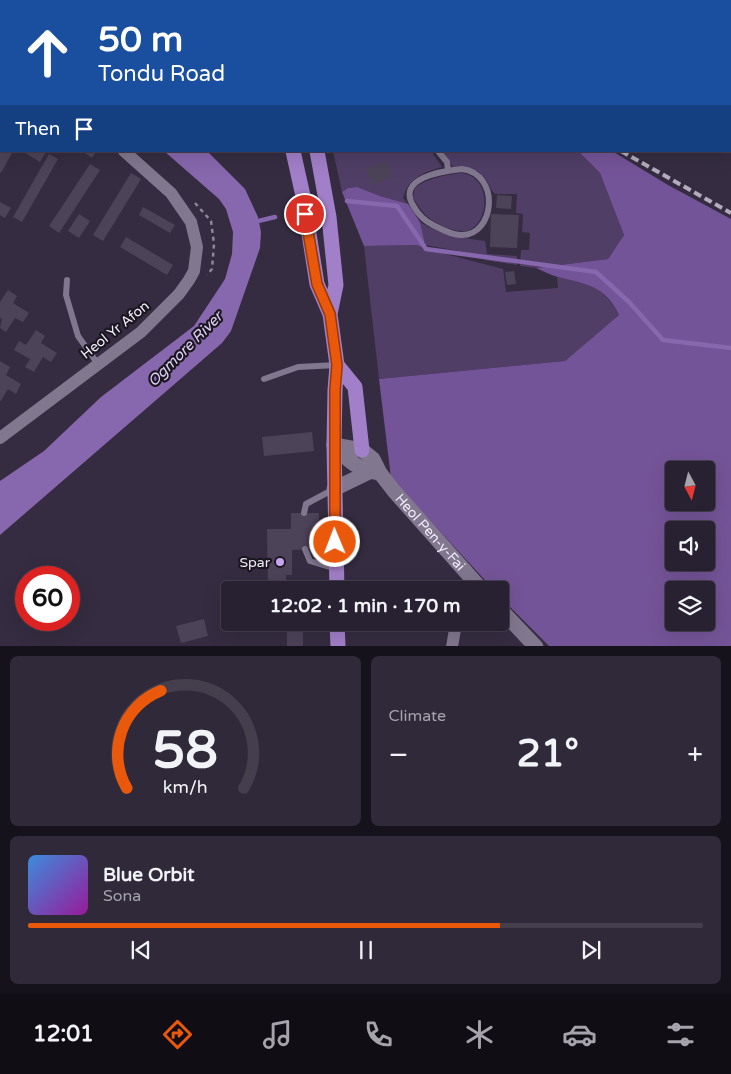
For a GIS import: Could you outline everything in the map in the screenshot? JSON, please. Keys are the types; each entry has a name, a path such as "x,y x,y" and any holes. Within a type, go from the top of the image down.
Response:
{"main road":[{"path":"293,152 317,284 330,314 337,365 334,445 337,581"},
{"path":"318,152 329,217 336,285 330,314"},
{"path":"337,365 355,387 362,450"},
{"path":"337,631 338,646"}],"street":[{"name":"Heol Yr Afon","path":"0,438 141,332 179,294 189,280 196,260 197,247 191,222 171,193 125,152"},
{"path":"334,445 362,450"},
{"name":"Heol Pen-y-Fai","path":"334,445 350,462 374,472 474,581"},
{"name":"Heol Pen-y-Fai","path":"362,450 373,459 374,472"},
{"path":"334,489 374,472"},
{"path":"509,618 536,646"},
{"path":"452,646 455,631"}],"lane":[{"path":"439,152 447,162 448,170"},
{"path":"462,169 474,172 483,180 488,190 489,203 484,219 477,230 472,233 455,234 428,223 417,212 409,198 410,189 416,182 448,170 462,169"},
{"path":"68,280 66,295 78,336 98,364"},
{"path":"264,379 298,367 337,365"},
{"path":"304,513 306,504 334,489"},
{"path":"305,549 310,560 337,569"}],"path":[{"path":"191,199 212,221 214,244 212,269 203,280"}],"shaded area":[{"path":"333,152 432,152 442,167 423,174 409,185 403,198 408,204 357,187 348,188 342,192"},
{"path":"444,152 579,152 600,173 624,235 608,259 536,268 520,266 521,250 529,250 530,233 522,232 523,214 516,213 517,194 495,194 480,173 468,168 453,167"},
{"path":"579,152 614,152 668,185 731,219 731,646 549,646 509,606 509,581 486,581 391,478 379,379 565,361 619,315 608,298 594,288 536,268 608,259 624,235 600,173"},
{"path":"461,173 472,176 479,183 483,192 484,202 480,220 474,227 466,231 457,231 433,221 422,211 413,197 415,188 431,179"},
{"path":"357,187 408,204 420,222 426,249 417,245 364,246 342,192 348,188"},
{"path":"420,222 451,235 485,241 487,254 517,256 517,265 485,260 482,255 425,245"},
{"path":"417,245 503,269 506,292 558,288 557,276 578,281 601,292 619,315 565,361 379,379 364,246"}],"water":[{"name":"Ogmore River","path":"165,152 208,152 245,189 258,217 261,232 260,248 231,331 222,343 0,535 0,481 44,451 101,397 194,326 225,279 232,254 233,232 226,209 219,199"}],"building":[{"path":"0,152 12,152 1,173"},
{"path":"24,152 46,152 40,162"},
{"path":"83,152 95,152 92,158"},
{"path":"49,154 58,159 22,222 13,217"},
{"path":"387,160 394,176 372,185 366,169"},
{"path":"90,164 100,170 59,233 49,226"},
{"path":"131,173 141,179 103,241 93,235"},
{"path":"497,195 512,196 511,209 496,208"},
{"path":"0,202 11,208 5,218 0,215"},
{"path":"143,207 175,225 170,233 139,215"},
{"path":"79,214 90,221 79,238 68,231"},
{"path":"491,214 519,215 517,248 490,247"},
{"path":"126,237 173,265 167,275 120,247"},
{"path":"514,271 516,284 507,285 505,272"},
{"path":"8,290 17,296 13,303 29,313 23,322 15,318 6,332 0,328 2,319 0,318 0,302"},
{"path":"36,330 45,336 41,343 57,353 51,362 43,357 34,372 25,367 30,359 14,350 19,341 26,345"},
{"path":"0,361 10,367 6,375 21,384 16,394 8,389 0,402"},
{"path":"312,432 314,451 264,456 262,437"},
{"path":"291,513 319,513 319,528 314,528 315,549 292,550 292,575 286,575 286,581 268,581 267,529 291,529"},
{"path":"204,619 208,636 181,643 176,626"},
{"path":"287,631 303,631 303,646 287,646"}],"waterway":[{"path":"347,201 397,206 426,249 596,272 629,302 663,340 731,348"},
{"path":"254,222 275,217"}],"railway":[{"path":"623,152 731,213"}],"place":[{"name":"Spar","path":"280,562"}],"route":[{"path":"305,214 317,284 330,314 337,365 334,458 335,542"}]}
